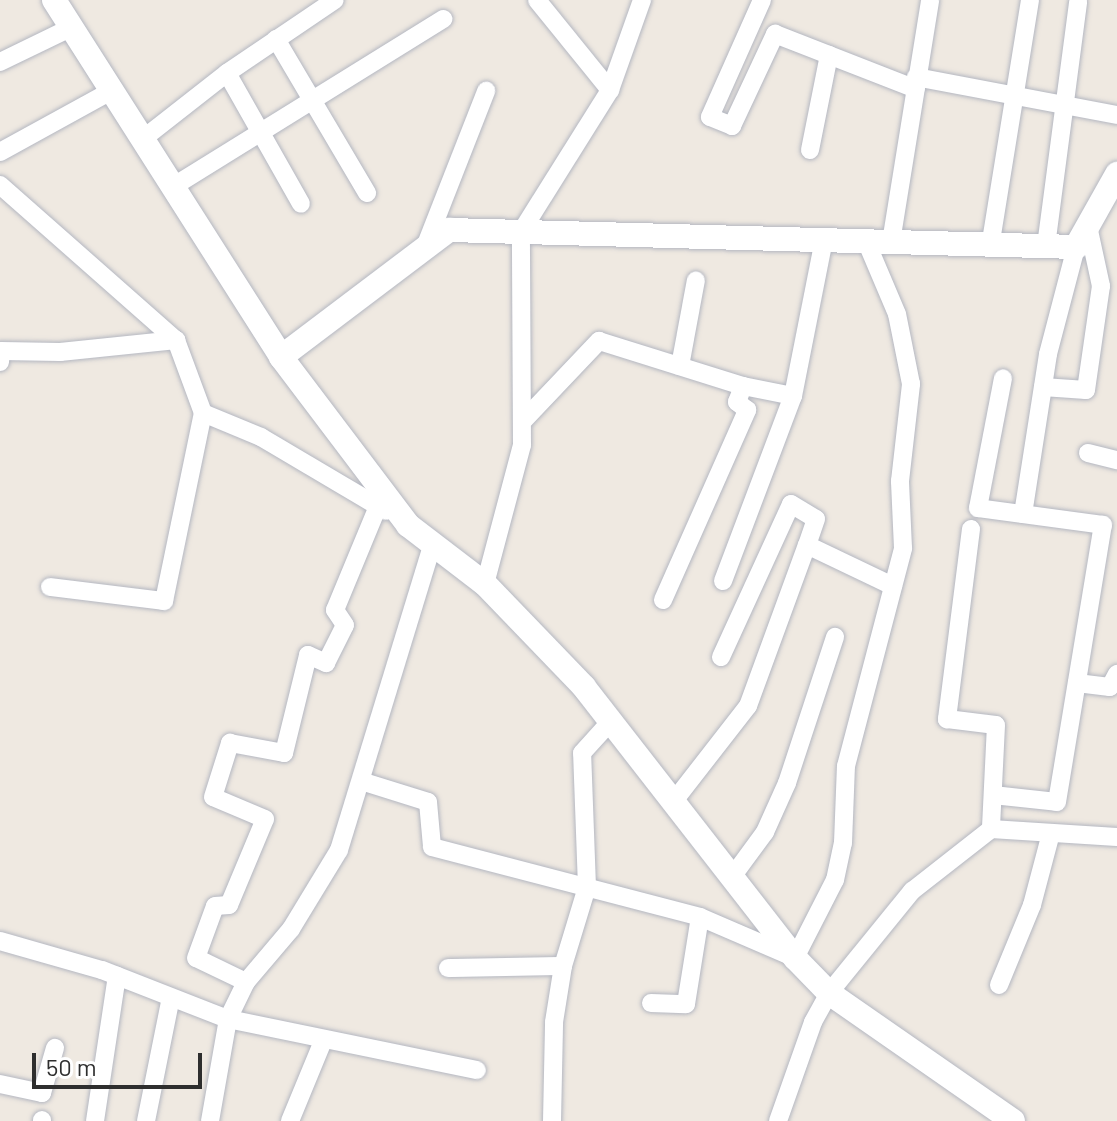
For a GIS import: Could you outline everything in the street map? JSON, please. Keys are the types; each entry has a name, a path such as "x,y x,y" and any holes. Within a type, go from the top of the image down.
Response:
{"street":[{"path":"54,0 281,357 408,525"},
{"path":"144,138 227,73 335,0"},
{"path":"537,0 610,90"},
{"path":"485,584 522,445 521,232 610,90 642,0"},
{"path":"762,0 710,117 732,126 775,34 916,83 1015,95 1117,115"},
{"path":"891,242 930,0"},
{"path":"991,241 1030,0"},
{"path":"1046,246 1078,2"},
{"path":"174,186 443,19"},
{"path":"0,62 72,27"},
{"path":"276,39 367,193"},
{"path":"810,150 829,55"},
{"path":"227,73 301,204"},
{"path":"0,152 113,90"},
{"path":"425,247 486,91"},
{"path":"1023,514 1043,387 1082,236 1117,174"},
{"path":"0,185 176,340 203,413 164,601 50,587"},
{"path":"281,357 449,230 891,242 991,241 1046,246 1082,236"},
{"path":"1043,387 1086,390 1101,286 1082,236"},
{"path":"723,581 793,396 824,240"},
{"path":"795,958 835,880 843,843 846,766 903,548 900,481 911,384 897,314 866,241"},
{"path":"680,366 696,280"},
{"path":"0,362 1,351 60,352 176,340"},
{"path":"522,422 599,341 743,386 793,396"},
{"path":"993,795 1057,802 1103,525 978,508 1003,378"},
{"path":"663,600 747,410 737,402 743,386"},
{"path":"203,413 261,437 378,506 485,584 611,721 795,958 829,993 1013,1121"},
{"path":"1088,453 1117,460"},
{"path":"674,801 748,706 816,519 791,504 721,657"},
{"path":"246,982 196,958 215,906 229,905 265,819 213,797 230,743 284,753 308,655 326,663 345,625 335,610 378,506"},
{"path":"971,529 947,719 996,725 991,829"},
{"path":"807,545 893,586"},
{"path":"210,1121 228,1019 246,982 291,929 339,850 432,546"},
{"path":"732,877 765,832 787,783 835,637"},
{"path":"1077,683 1110,687 1117,674"},
{"path":"552,1121 554,1022 563,966 587,887 582,753 611,721"},
{"path":"361,781 428,802 432,847 700,917 795,958"},
{"path":"780,1120 813,1022 829,993 912,891 991,829 1117,837"},
{"path":"999,985 1032,905 1051,833"},
{"path":"651,1003 686,1004 700,917"},
{"path":"0,941 117,976 228,1019 323,1041 477,1070"},
{"path":"448,968 563,966"},
{"path":"95,1121 117,976"},
{"path":"146,1121 171,997"},
{"path":"290,1121 323,1041"},
{"path":"0,1084 42,1093 55,1048"}]}
